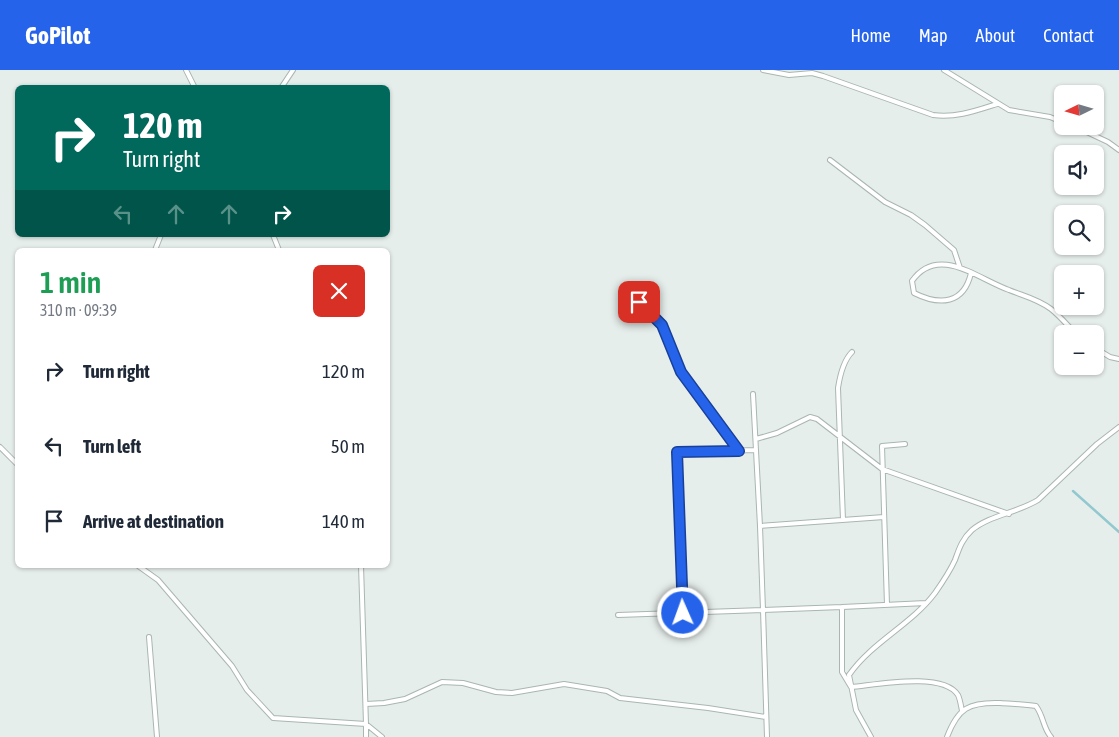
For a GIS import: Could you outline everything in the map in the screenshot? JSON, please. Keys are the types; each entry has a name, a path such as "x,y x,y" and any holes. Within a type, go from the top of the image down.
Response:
{"lane":[{"path":"186,70 194,85"},
{"path":"283,85 293,70"},
{"path":"763,70 789,75 812,73 933,115 948,117 960,115 997,104"},
{"path":"944,70 1009,110 1054,119"},
{"path":"1093,135 1119,150"},
{"path":"830,160 886,202 911,215 925,225 954,250 960,268"},
{"path":"971,273 968,287 960,296 945,301 927,299 914,293 912,281 919,271 929,266 946,264 960,268 971,273 1008,290 1037,300 1052,309 1067,325"},
{"path":"639,302 662,325 681,372 739,451"},
{"path":"844,520 838,388 840,375 847,357 852,352"},
{"path":"1104,353 1119,359"},
{"path":"753,394 760,526 767,737"},
{"path":"756,439 777,433 810,417 817,418 882,469 1009,514"},
{"path":"872,737 856,710 851,687 849,675 859,660 935,594 947,574 961,542 972,530 990,519 1009,514 1038,500 1097,444 1119,427"},
{"path":"887,604 882,446 905,444"},
{"path":"0,447 15,462"},
{"path":"683,613 677,452 756,450"},
{"path":"760,526 884,517"},
{"path":"142,568 158,580 232,666 247,690 273,718 366,724 382,737"},
{"path":"361,568 366,737"},
{"path":"618,615 926,603"},
{"path":"842,607 842,672 851,687"},
{"path":"150,638 157,737"},
{"path":"851,687 916,681 936,683 949,688 958,695 962,711"},
{"path":"366,704 405,699 442,682 463,683 496,692 512,693 564,684 607,691 620,698 766,717"},
{"path":"947,737 952,724 962,711 971,704 984,702 1036,706 1043,715 1050,737"}],"waterway":[{"path":"1073,491 1119,532"}],"route":[{"path":"639,302 662,325 681,372 696,395 739,451 677,452 683,613"}]}
